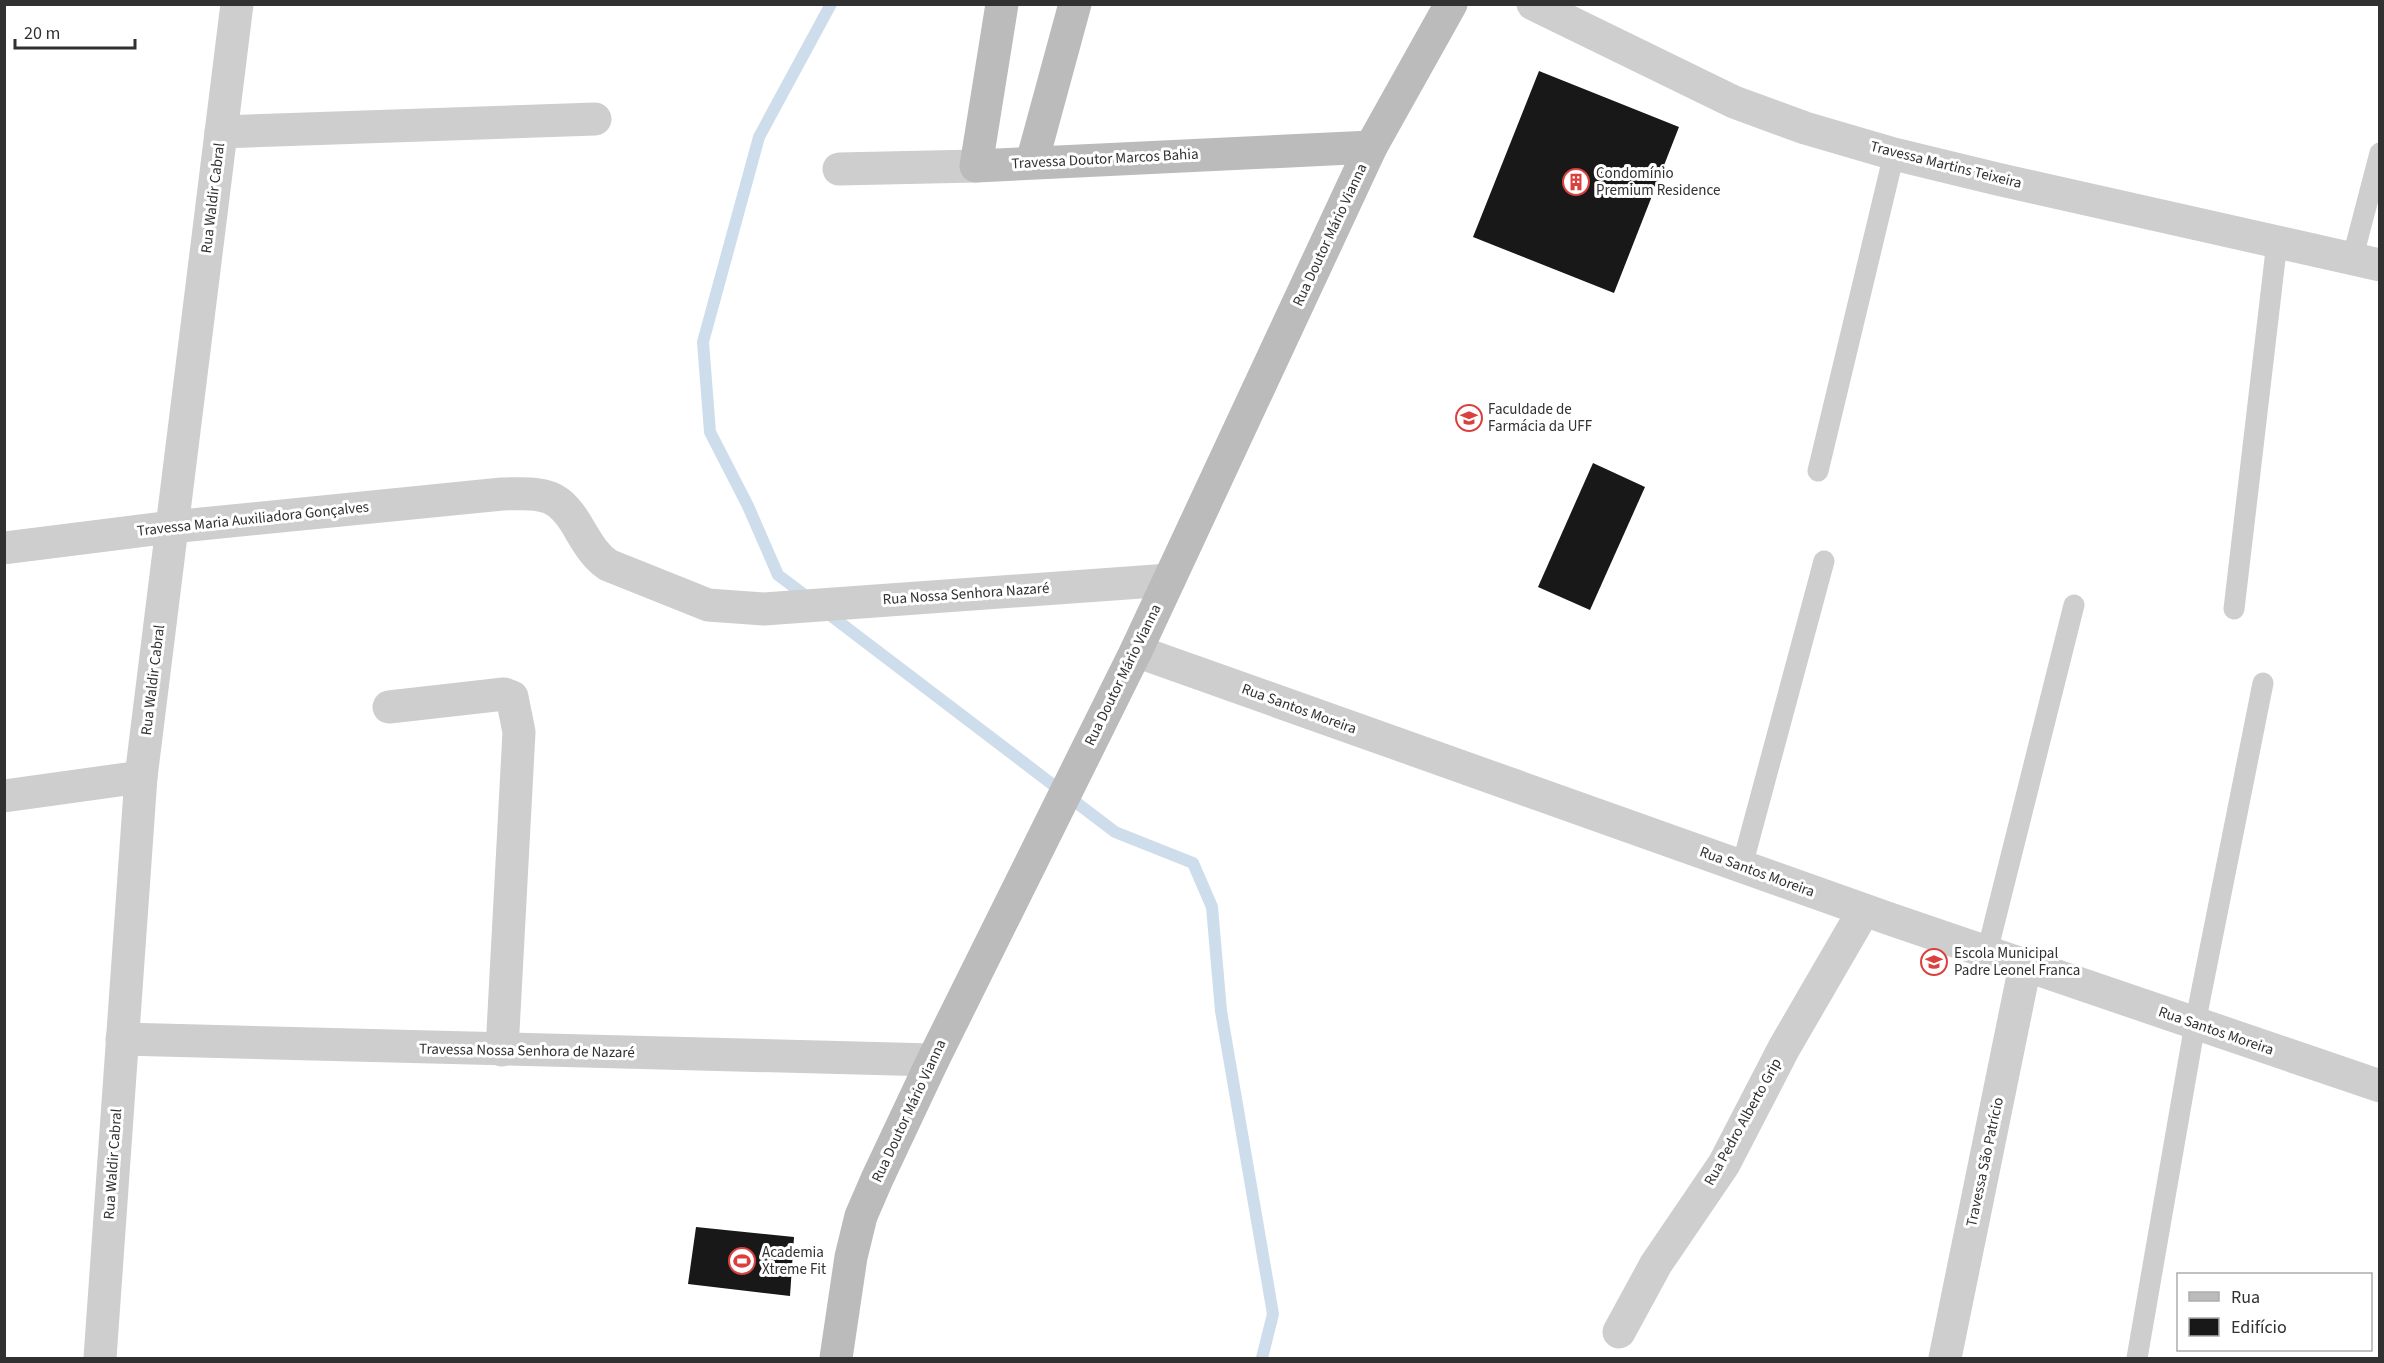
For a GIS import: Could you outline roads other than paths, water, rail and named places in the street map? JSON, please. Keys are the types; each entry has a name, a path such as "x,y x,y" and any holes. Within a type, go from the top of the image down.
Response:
{"main road":[{"path":"976,166 1002,4"},
{"path":"1032,162 1075,4"},
{"name":"Rua Doutor Mário Vianna","path":"836,1359 851,1257 861,1216 933,1060 1136,651 1371,147 1451,4"},
{"name":"Travessa Doutor Marcos Bahia","path":"976,166 1371,147"}],"street":[{"name":"Rua Waldir Cabral","path":"100,1359 141,777 237,4"},
{"name":"Travessa Martins Teixeira","path":"1533,4 1734,102 1805,128 1894,154 2366,262"},
{"path":"221,132 595,118"},
{"name":"Travessa Doutor Marcos Bahia","path":"839,169 976,166"},
{"name":"Travessa Maria Auxiliadora Gonçalves","path":"4,548 171,527 502,494 534,493 550,497 563,506 591,549 608,565 708,605 764,609"},
{"name":"Rua Nossa Senhora Nazaré","path":"764,609 1169,580"},
{"name":"Rua Santos Moreira","path":"1136,651 1864,910 2379,1086"},
{"path":"389,707 504,694 512,697 515,704 519,732 502,1050"},
{"path":"4,796 141,777"},
{"name":"Rua Pedro Alberto Grip","path":"1619,1332 1656,1264 1724,1164 1784,1048 1864,910"},
{"name":"Travessa São Patrício","path":"1945,1359 2025,966"},
{"name":"Travessa Nossa Senhora de Nazaré","path":"122,1039 933,1060"}],"lane":[{"path":"2366,262 2379,153"},
{"path":"1818,471 1894,154"},
{"path":"2234,609 2277,242"},
{"path":"1742,867 1824,561"},
{"path":"1988,952 2074,605"},
{"path":"2137,1359 2195,1024 2263,683"}],"waterway":[{"path":"810,599 778,575 748,506 710,432 703,342 759,137 831,4"},
{"path":"826,612 1115,832 1193,863 1212,907 1221,1011 1273,1314 1262,1358"}],"place":[{"name":"Condomínio Premium Residence","path":"1576,182"},
{"name":"Faculdade de Farmácia da UFF","path":"1469,418"},
{"name":"Escola Municipal Padre Leonel Franca","path":"1934,962"},
{"name":"Academia Xtreme Fit","path":"742,1261"}]}
